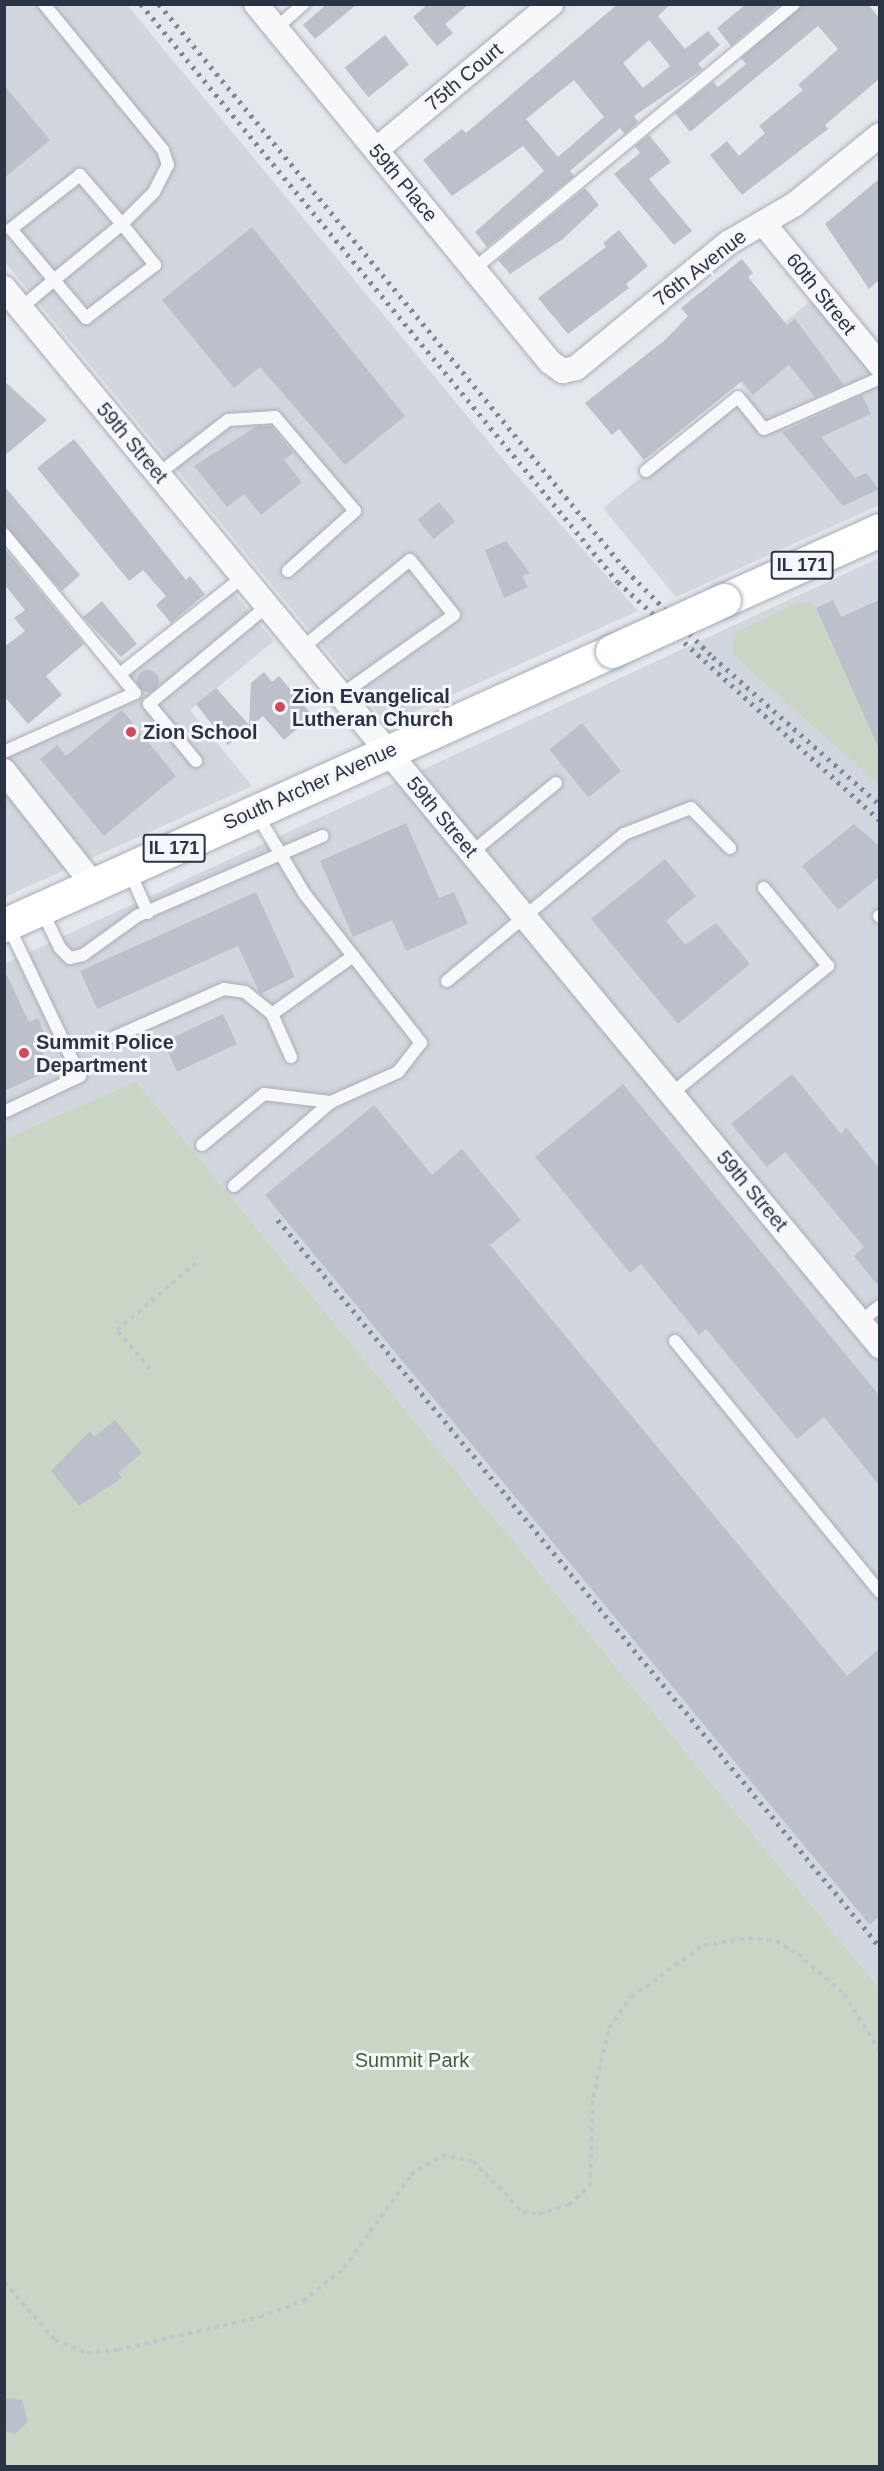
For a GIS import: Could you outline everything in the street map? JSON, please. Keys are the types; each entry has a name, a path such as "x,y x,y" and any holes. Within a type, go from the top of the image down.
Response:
{"main road":[{"name":"South Archer Avenue","path":"6,921 41,909 879,530"}],"street":[{"name":"59th Place","path":"256,4 550,362"},
{"name":"75th Court","path":"376,150 551,4"},
{"name":"76th Avenue","path":"550,362 563,371 576,368 728,243 795,204 879,135"},
{"name":"60th Street","path":"763,223 879,366"},
{"name":"59th Street","path":"4,288 879,1346"},
{"path":"4,771 93,884"}],"lane":[{"path":"21,308 122,224 165,178 163,150 44,4"},
{"path":"276,28 304,4"},
{"path":"474,269 794,4"},
{"path":"80,175 122,224 154,265 86,318 11,229 80,175"},
{"path":"646,471 738,397 764,429 879,378"},
{"path":"159,474 228,420 275,417 356,511 288,571"},
{"path":"4,534 135,693 4,752"},
{"path":"302,648 410,560 454,615 341,695"},
{"path":"120,674 243,577"},
{"path":"196,761 149,704 267,606"},
{"path":"471,853 556,783"},
{"path":"447,981 624,834 691,808 730,848"},
{"path":"234,1186 331,1102 398,1072 421,1043 352,956 279,851 255,812"},
{"path":"41,909 70,958 148,913 279,851 323,836"},
{"path":"128,868 148,913"},
{"path":"671,1094 828,966 765,888"},
{"path":"4,1112 80,1076 6,921"},
{"path":"272,1014 352,956"},
{"path":"115,1037 224,989 244,992 272,1014 291,1057"},
{"path":"202,1145 264,1094 331,1102"},
{"path":"860,1322 879,1306"},
{"path":"675,1341 879,1592"}],"path":[{"path":"150,1368 117,1330 196,1263"},
{"path":"4,2282 55,2340 87,2353 109,2351 233,2324 303,2301 344,2268 411,2175 441,2155 473,2161 523,2212 539,2214 569,2205 590,2186 592,2097 609,2028 631,1997 704,1945 749,1938 776,1941 798,1954 844,1994 879,2051"}],"shaded area":[{"path":"4,5 127,5 511,469 638,611 387,724 5,262"},
{"path":"819,294 879,368 879,505 676,597 603,508 747,392 729,368"},
{"path":"879,558 879,1988 136,1081 5,1139 4,964"},
{"name":"Zion School","path":"230,588 274,641 190,710 252,786 5,897 4,754 139,693 124,673"}],"green space":[{"path":"797,603 813,603 873,735 879,733 879,785 733,655 733,634"},
{"name":"Summit Park","path":"136,1081 879,1988 879,2466 5,2466 5,1139"}],"building":[{"path":"327,4 357,4 315,39 303,25"},
{"path":"428,4 469,4 445,24 453,33 437,46 413,17"},
{"path":"618,4 671,4 658,16 685,49 708,31 720,45 698,64 703,69 634,116 638,122 625,134 620,128 570,171 574,176 487,247 475,232 544,171 523,146 452,196 423,160 462,129 466,133","holes":["649,40 670,66 643,88 623,63","574,80 604,117 558,157 526,119"]},
{"path":"746,4 780,4 731,46 717,28"},
{"path":"802,4 868,4 879,18 879,79 825,125 828,129 742,195 710,155 727,141 739,156 765,133 759,126 803,90 798,85 838,49 818,26 690,132 675,113 713,82 718,87 746,64 741,58"},
{"path":"385,35 409,65 369,97 345,68"},
{"path":"4,85 50,140 4,178"},
{"path":"649,135 671,162 649,179 692,231 674,245 614,174 640,153 635,146"},
{"path":"879,179 879,280 869,289 825,224"},
{"path":"585,188 599,205 563,239 510,274 498,260"},
{"path":"252,227 405,416 345,465 260,367 234,388 162,300"},
{"path":"619,230 648,266 626,284 629,288 568,334 538,298 606,247 603,243"},
{"path":"742,259 753,273 748,277 787,325 795,319 844,385 815,397 789,365 753,395 742,381 644,460 619,429 612,435 585,403 665,340 688,316 681,308"},
{"path":"4,381 47,420 4,456"},
{"path":"862,395 871,414 821,437 855,478 866,473 879,489 843,506 782,432"},
{"path":"257,426 271,426 293,453 284,460 302,482 261,515 244,494 227,507 194,466"},
{"path":"74,439 186,580 190,576 205,594 171,623 156,605 166,596 143,570 129,581 37,468"},
{"path":"4,486 80,575 62,591 4,526"},
{"path":"439,502 455,521 434,539 418,520"},
{"path":"506,541 530,573 522,576 528,587 504,598 485,550"},
{"path":"4,548 84,644 46,676 62,695 28,724 4,696 4,647 25,631 14,618 25,610 4,584"},
{"path":"833,600 841,617 879,600 879,749 816,608"},
{"path":"102,601 137,644 121,657 83,617"},
{"path":"148,670 156,673 159,681 156,689 148,692 140,689 137,681 140,673"},
{"path":"264,672 272,682 279,676 313,716 284,740 263,716 228,745 196,704 216,688 249,725 251,683"},
{"path":"122,710 176,776 104,836 40,759 57,745 66,756"},
{"path":"582,723 621,771 588,798 549,749"},
{"path":"406,823 439,898 454,892 468,924 406,951 392,920 353,937 320,861"},
{"path":"854,824 879,846 879,877 838,910 802,866"},
{"path":"665,859 696,896 666,921 685,945 716,923 750,964 678,1024 591,919"},
{"path":"256,892 295,977 260,994 238,946 97,1009 80,971"},
{"name":"Summit Police Department","path":"4,969 29,1022 38,1018 44,1033 35,1037 51,1070 4,1091"},
{"path":"223,1014 237,1044 177,1072 163,1042"},
{"path":"792,1074 841,1134 846,1127 879,1168 879,1287 854,1256 864,1247 785,1152 767,1167 731,1124"},
{"path":"623,1084 879,1395 879,1485 824,1417 797,1439 706,1329 699,1335 641,1264 630,1273 535,1157"},
{"path":"374,1105 432,1175 462,1149 521,1220 490,1245 847,1676 879,1649 879,1916 870,1925 265,1195"},
{"path":"115,1420 142,1453 118,1473 122,1478 79,1506 51,1471 90,1431 94,1437"},
{"path":"4,2398 22,2400 28,2422 15,2434 4,2431"}],"railway":[{"path":"141,4 618,582 880,820"},
{"path":"159,4 626,570 713,657 880,805"},
{"path":"278,1220 880,1947"}],"place":[{"name":"Zion Evangelical Lutheran Church","path":"280,707"},
{"name":"Zion School","path":"131,732"},
{"name":"Summit Police Department","path":"24,1053"}]}
